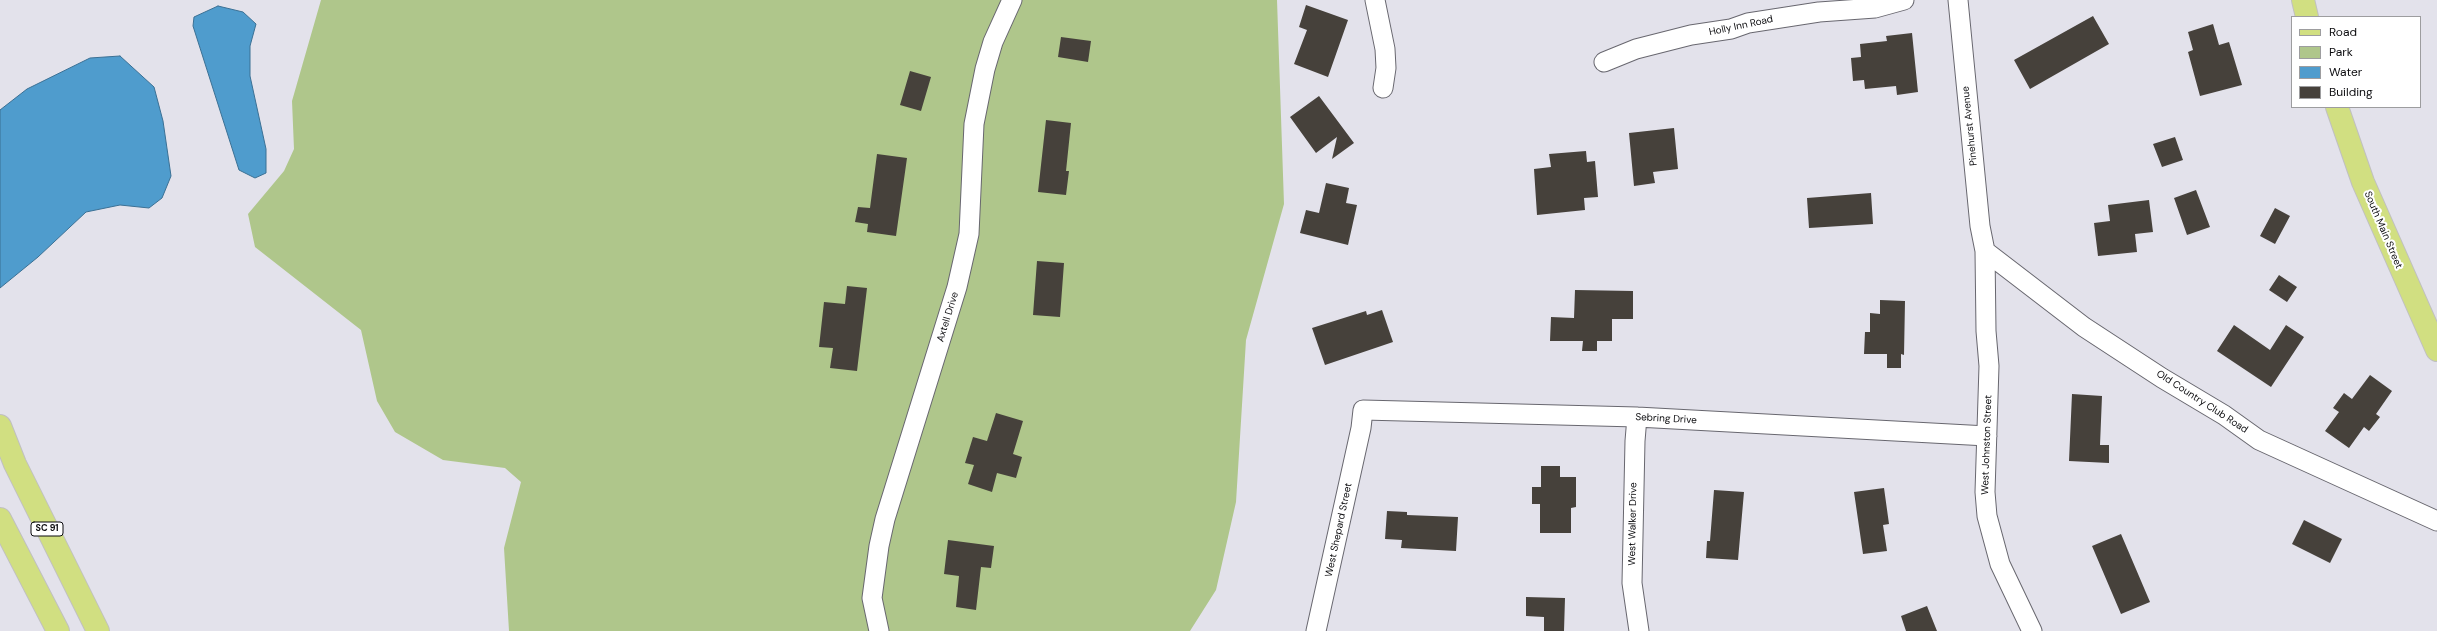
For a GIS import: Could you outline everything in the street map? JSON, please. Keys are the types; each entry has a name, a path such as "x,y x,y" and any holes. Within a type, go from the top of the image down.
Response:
{"main road":[{"path":"2303,0 2307,16"},
{"name":"South Main Street","path":"2337,108 2363,182 2437,350"},
{"name":"SC 91","path":"0,426 15,464 98,631"},
{"path":"0,519 58,631"}],"street":[{"name":"Axtell Drive","path":"879,631 872,598 879,546 885,519 957,287 969,234 974,124 983,77 993,42 1012,0"},
{"path":"1375,0 1385,49 1386,68 1383,88"},
{"name":"Holly Inn Road","path":"1604,62 1636,49 1691,35 1731,29 1748,23 1819,12 1875,8 1904,0"},
{"name":"Pinehurst Avenue","path":"1958,0 1980,226 1985,251"},
{"name":"West Johnston Street","path":"1985,251 1986,331 1989,366 1985,492 1987,516 2000,564 2032,631"},
{"name":"Old Country Club Road","path":"1985,251 2084,327 2162,378 2224,414 2259,440 2437,521"},
{"name":"Sebring Drive","path":"1361,428 1363,410 1637,417 1987,436"},
{"name":"West Walker Drive","path":"1637,417 1632,583 1639,631"},
{"name":"West Shepard Street","path":"1316,631 1361,428"}],"green space":[{"path":"321,0 1277,0 1284,204 1246,340 1236,502 1216,590 1190,631 509,631 504,548 521,482 505,468 443,460 395,432 377,401 361,330 255,247 248,214 284,171 294,149 292,101"}],"water":[{"path":"218,6 243,12 256,24 250,46 250,76 266,149 266,173 255,178 239,170 193,26 194,17"},
{"path":"120,56 154,87 163,121 171,176 162,198 149,208 120,205 86,212 38,257 0,288 0,110 27,89 90,58"}],"building":[{"path":"1306,5 1348,20 1328,77 1294,64 1307,30 1299,27"},
{"path":"2093,16 2109,44 2030,89 2014,60"},
{"path":"2213,24 2219,45 2229,42 2242,85 2200,96 2188,52 2193,50 2188,32"},
{"path":"1912,33 1918,92 1897,95 1896,86 1865,89 1864,80 1853,81 1851,58 1861,57 1860,44 1887,41 1886,36"},
{"path":"1061,37 1091,41 1088,62 1058,57"},
{"path":"910,71 931,77 921,111 900,105"},
{"path":"1319,96 1354,143 1332,159 1337,137 1316,153 1290,117"},
{"path":"1046,120 1071,123 1066,171 1069,171 1066,195 1038,192"},
{"path":"1674,128 1678,169 1653,172 1655,183 1634,186 1629,133"},
{"path":"2175,137 2183,160 2162,167 2153,144"},
{"path":"1586,151 1587,162 1595,161 1598,197 1584,198 1585,210 1537,215 1534,169 1551,167 1549,154"},
{"path":"877,154 907,158 896,236 867,232 868,224 855,222 858,207 870,208"},
{"path":"1326,183 1349,188 1346,203 1357,205 1348,245 1300,233 1306,210 1319,213"},
{"path":"2196,190 2210,227 2187,235 2174,198"},
{"path":"1871,193 1873,224 1809,228 1807,198"},
{"path":"2149,200 2153,232 2135,234 2137,252 2098,256 2094,223 2110,221 2108,205"},
{"path":"2275,208 2290,216 2275,244 2260,236"},
{"path":"1037,261 1064,263 1060,317 1033,315"},
{"path":"2279,275 2297,287 2287,302 2269,290"},
{"path":"847,286 867,288 857,371 830,368 833,348 819,347 824,302 845,304"},
{"path":"1575,290 1633,291 1633,319 1612,319 1612,341 1597,341 1597,351 1582,351 1583,341 1550,341 1551,317 1574,318"},
{"path":"1880,300 1905,301 1904,355 1901,354 1901,368 1887,368 1887,354 1864,354 1865,332 1870,332 1870,313 1880,314"},
{"path":"1382,310 1393,342 1325,365 1312,328 1366,311 1367,315"},
{"path":"2234,325 2270,350 2286,325 2304,337 2271,387 2217,351"},
{"path":"2370,375 2392,391 2376,414 2380,417 2369,431 2364,427 2349,448 2325,431 2339,412 2333,408 2344,393 2352,399"},
{"path":"2072,394 2102,396 2100,445 2109,445 2109,463 2069,461"},
{"path":"996,413 1023,421 1013,454 1022,457 1016,478 997,473 992,492 968,484 974,465 965,463 973,437 987,441"},
{"path":"1541,466 1560,466 1560,477 1576,477 1576,507 1571,508 1571,533 1540,533 1540,504 1532,504 1532,487 1541,487"},
{"path":"1884,488 1889,524 1883,525 1887,551 1863,554 1854,492"},
{"path":"1714,490 1744,492 1738,560 1706,558 1707,541 1710,541"},
{"path":"1387,511 1407,512 1407,515 1458,517 1456,551 1401,548 1402,540 1385,539"},
{"path":"2304,520 2342,539 2330,563 2292,544"},
{"path":"2121,534 2150,602 2121,614 2092,546"},
{"path":"948,540 994,546 991,568 981,567 976,610 956,607 959,576 944,574"},
{"path":"1526,597 1565,598 1564,631 1544,631 1544,617 1526,616"},
{"path":"1927,606 1937,631 1906,631 1901,616"}]}
